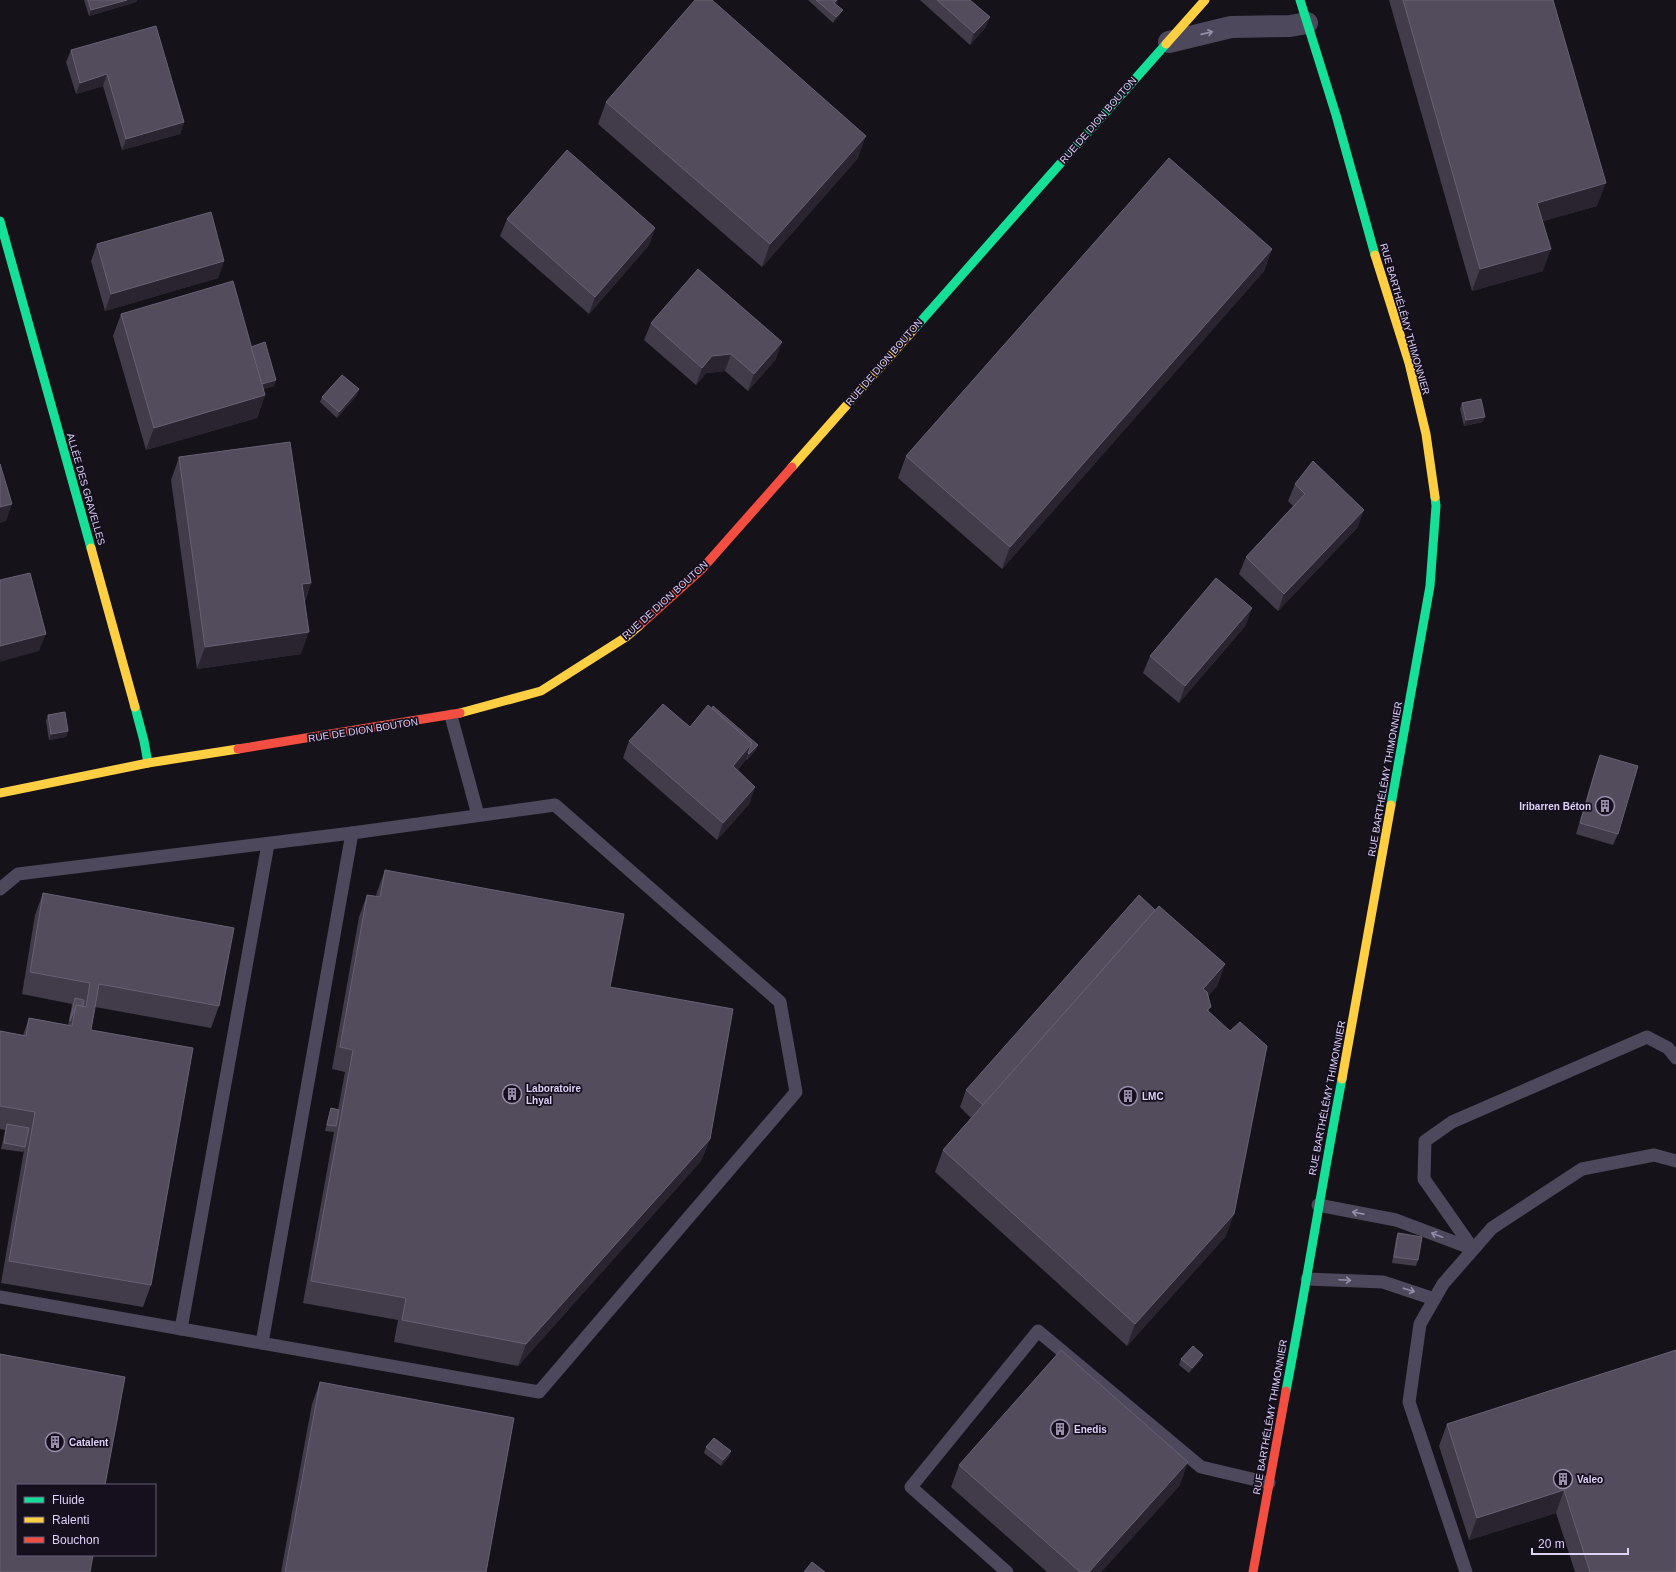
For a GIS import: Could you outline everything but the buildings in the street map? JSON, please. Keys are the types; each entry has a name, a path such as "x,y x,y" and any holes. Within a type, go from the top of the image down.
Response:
{"street":[{"name":"RUE DE DION BOUTON","path":"0,793 148,763 451,716 541,691 626,637 701,570 1205,0"},
{"name":"RUE BARTHÉLÉMY THIMONNIER","path":"1253,1572 1307,1279 1318,1205 1346,1058 1430,586 1436,506 1426,434 1409,363 1365,222 1336,115 1300,0"},
{"path":"1169,42 1231,27 1290,26 1307,23"},
{"name":"ALLÉE DES GRAVELLES","path":"0,222 144,742 148,763"}],"lane":[{"path":"451,716 478,815"},
{"path":"0,889 18,874 268,844 555,805 780,1002 796,1092 539,1392 0,1297"},
{"path":"262,1343 352,833"},
{"path":"181,1329 268,844"},
{"path":"1473,1249 1424,1180 1425,1141 1452,1122 1647,1037 1668,1048 1676,1058"},
{"path":"1466,1572 1409,1402 1420,1324 1443,1284 1492,1228 1582,1169 1654,1155 1676,1161"},
{"path":"1318,1205 1396,1220 1473,1249"},
{"path":"1307,1279 1383,1282 1434,1299"},
{"path":"1006,1572 911,1487 1038,1331 1201,1467 1269,1483"}],"traffic: fast":[{"path":"1300,0 1336,115 1375,255"},
{"path":"914,329 1166,44"},
{"path":"0,221 91,548"},
{"path":"1391,805 1430,586 1436,506 1435,497"},
{"path":"135,707 148,763"},
{"path":"1286,1391 1342,1079"}],"traffic: slow":[{"path":"1166,44 1205,0"},
{"path":"1375,255 1409,363 1426,434 1435,497"},
{"path":"792,467 914,329"},
{"path":"91,548 135,707"},
{"path":"460,713 541,691 626,637 640,625"},
{"path":"0,793 148,763 238,749"},
{"path":"1342,1079 1391,805"}],"traffic: jam":[{"path":"640,625 701,570 792,467"},
{"path":"238,749 460,713"},
{"path":"1253,1572 1286,1391"}],"place":[{"name":"Iribarren Béton","path":"1605,806"},
{"name":"Laboratoire Lhyal","path":"512,1094"},
{"name":"LMC","path":"1128,1096"},
{"name":"Enedis","path":"1060,1429"},
{"name":"Catalent","path":"55,1442"},
{"name":"Valeo","path":"1563,1479"}]}
